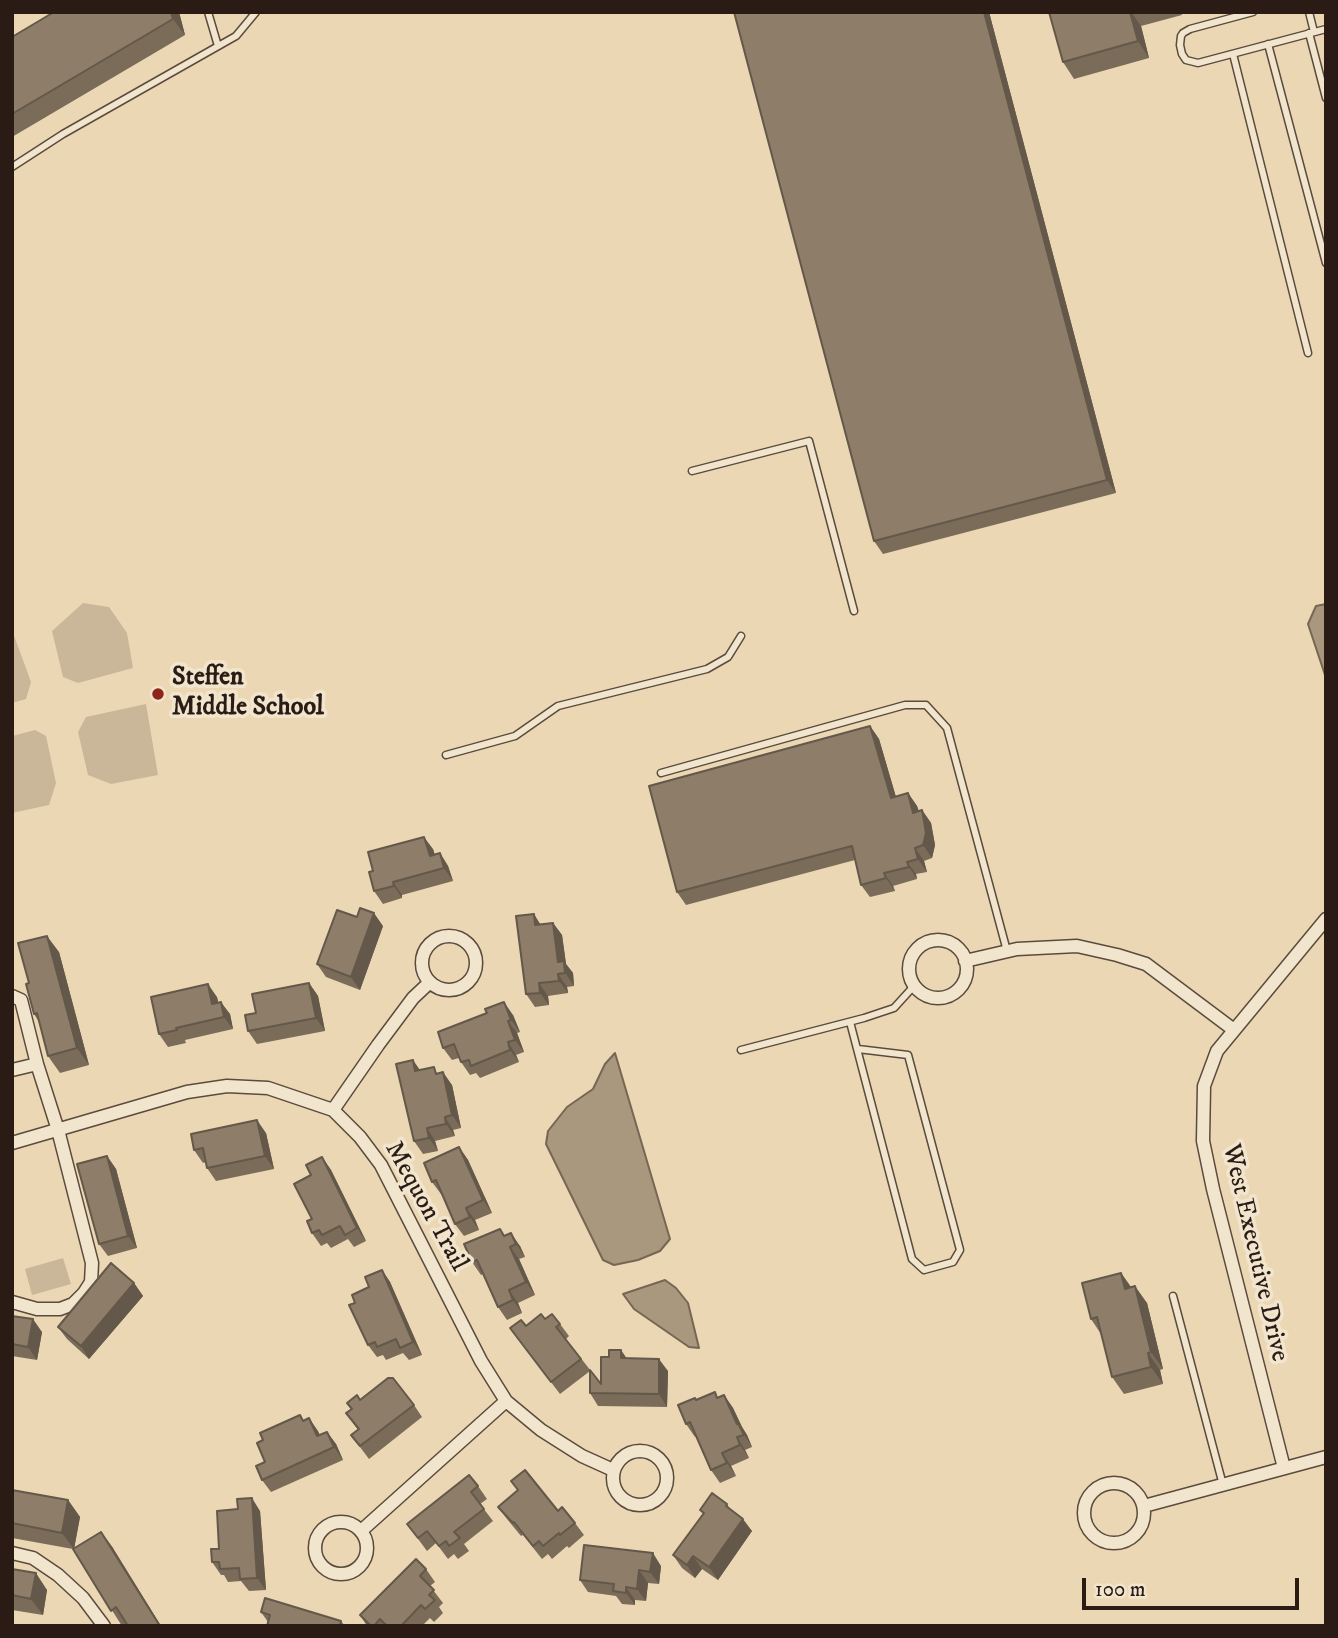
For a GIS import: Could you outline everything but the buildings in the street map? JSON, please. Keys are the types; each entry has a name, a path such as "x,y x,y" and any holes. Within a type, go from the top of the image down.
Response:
{"street":[{"name":"West Executive Drive","path":"1284,1468 1203,1141 1205,1086 1217,1051 1326,919"},
{"path":"450,936 467,943 472,949 476,966 469,981 462,986 446,990 430,982 422,966 423,957 433,941 450,936"},
{"path":"934,940 954,945 965,961 967,970 961,987 947,997 937,999 920,993 910,978 911,958 917,949 934,940"},
{"path":"965,961 1017,948 1077,946 1117,955 1146,964 1234,1030"},
{"path":"333,1110 413,998 430,982"},
{"path":"12,996 21,1000 92,1263 91,1282 73,1304 60,1309 37,1309 12,1302"},
{"path":"12,1070 37,1064"},
{"name":"Mequon Trail","path":"12,1143 187,1092 227,1086 268,1088 333,1110 381,1164 481,1361 506,1401 541,1430 582,1456 613,1471"},
{"path":"361,1531 506,1401"},
{"path":"640,1450 649,1452 663,1463 667,1480 665,1489 653,1502 644,1505 626,1502 614,1489 613,1471 623,1456 640,1450"},
{"path":"1144,1506 1326,1457"},
{"path":"1112,1483 1131,1488 1144,1506 1143,1523 1138,1531 1121,1542 1102,1540 1088,1526 1085,1517 1088,1498 1094,1490 1112,1483"},
{"path":"339,1521 355,1525 361,1531 368,1547 362,1564 347,1574 338,1574 322,1566 317,1559 315,1542 323,1528 339,1521"},
{"path":"12,1553 33,1558 58,1575 83,1598 104,1626"}],"lane":[{"path":"208,12 218,46"},
{"path":"12,167 63,134 236,36 256,12"},
{"path":"1253,12 1183,33 1180,45 1182,54 1186,60 1198,63 1326,29"},
{"path":"1309,12 1311,33 1326,98"},
{"path":"1268,44 1326,263"},
{"path":"1233,54 1308,353"},
{"path":"692,471 809,441 854,611"},
{"path":"446,755 515,736 558,706 707,669 727,657 741,636"},
{"path":"661,773 905,705 926,705 947,728 1007,951"},
{"path":"741,1050 850,1022 894,1007 914,986"},
{"path":"850,1022 912,1259 924,1270 953,1262 960,1250 908,1055 858,1049"},
{"path":"1173,1296 1223,1485"}],"shaded area":[{"path":"83,603 109,607 127,633 133,668 78,683 63,677 52,631"},
{"path":"1326,604 1326,678 1308,624 1316,606"},
{"path":"12,630 31,682 26,699 12,703"},
{"path":"146,704 158,775 111,784 88,775 78,732 86,717"},
{"path":"35,730 46,736 56,783 49,805 12,813 12,736"},
{"path":"615,1053 670,1239 660,1251 638,1260 614,1265 603,1260 546,1144 548,1131 567,1107 593,1089 605,1064"},
{"path":"63,1258 71,1284 32,1295 25,1269"},
{"path":"665,1280 676,1288 688,1303 699,1348 689,1347 634,1309 623,1294"}],"place":[{"name":"Steffen Middle School","path":"158,694"}]}
